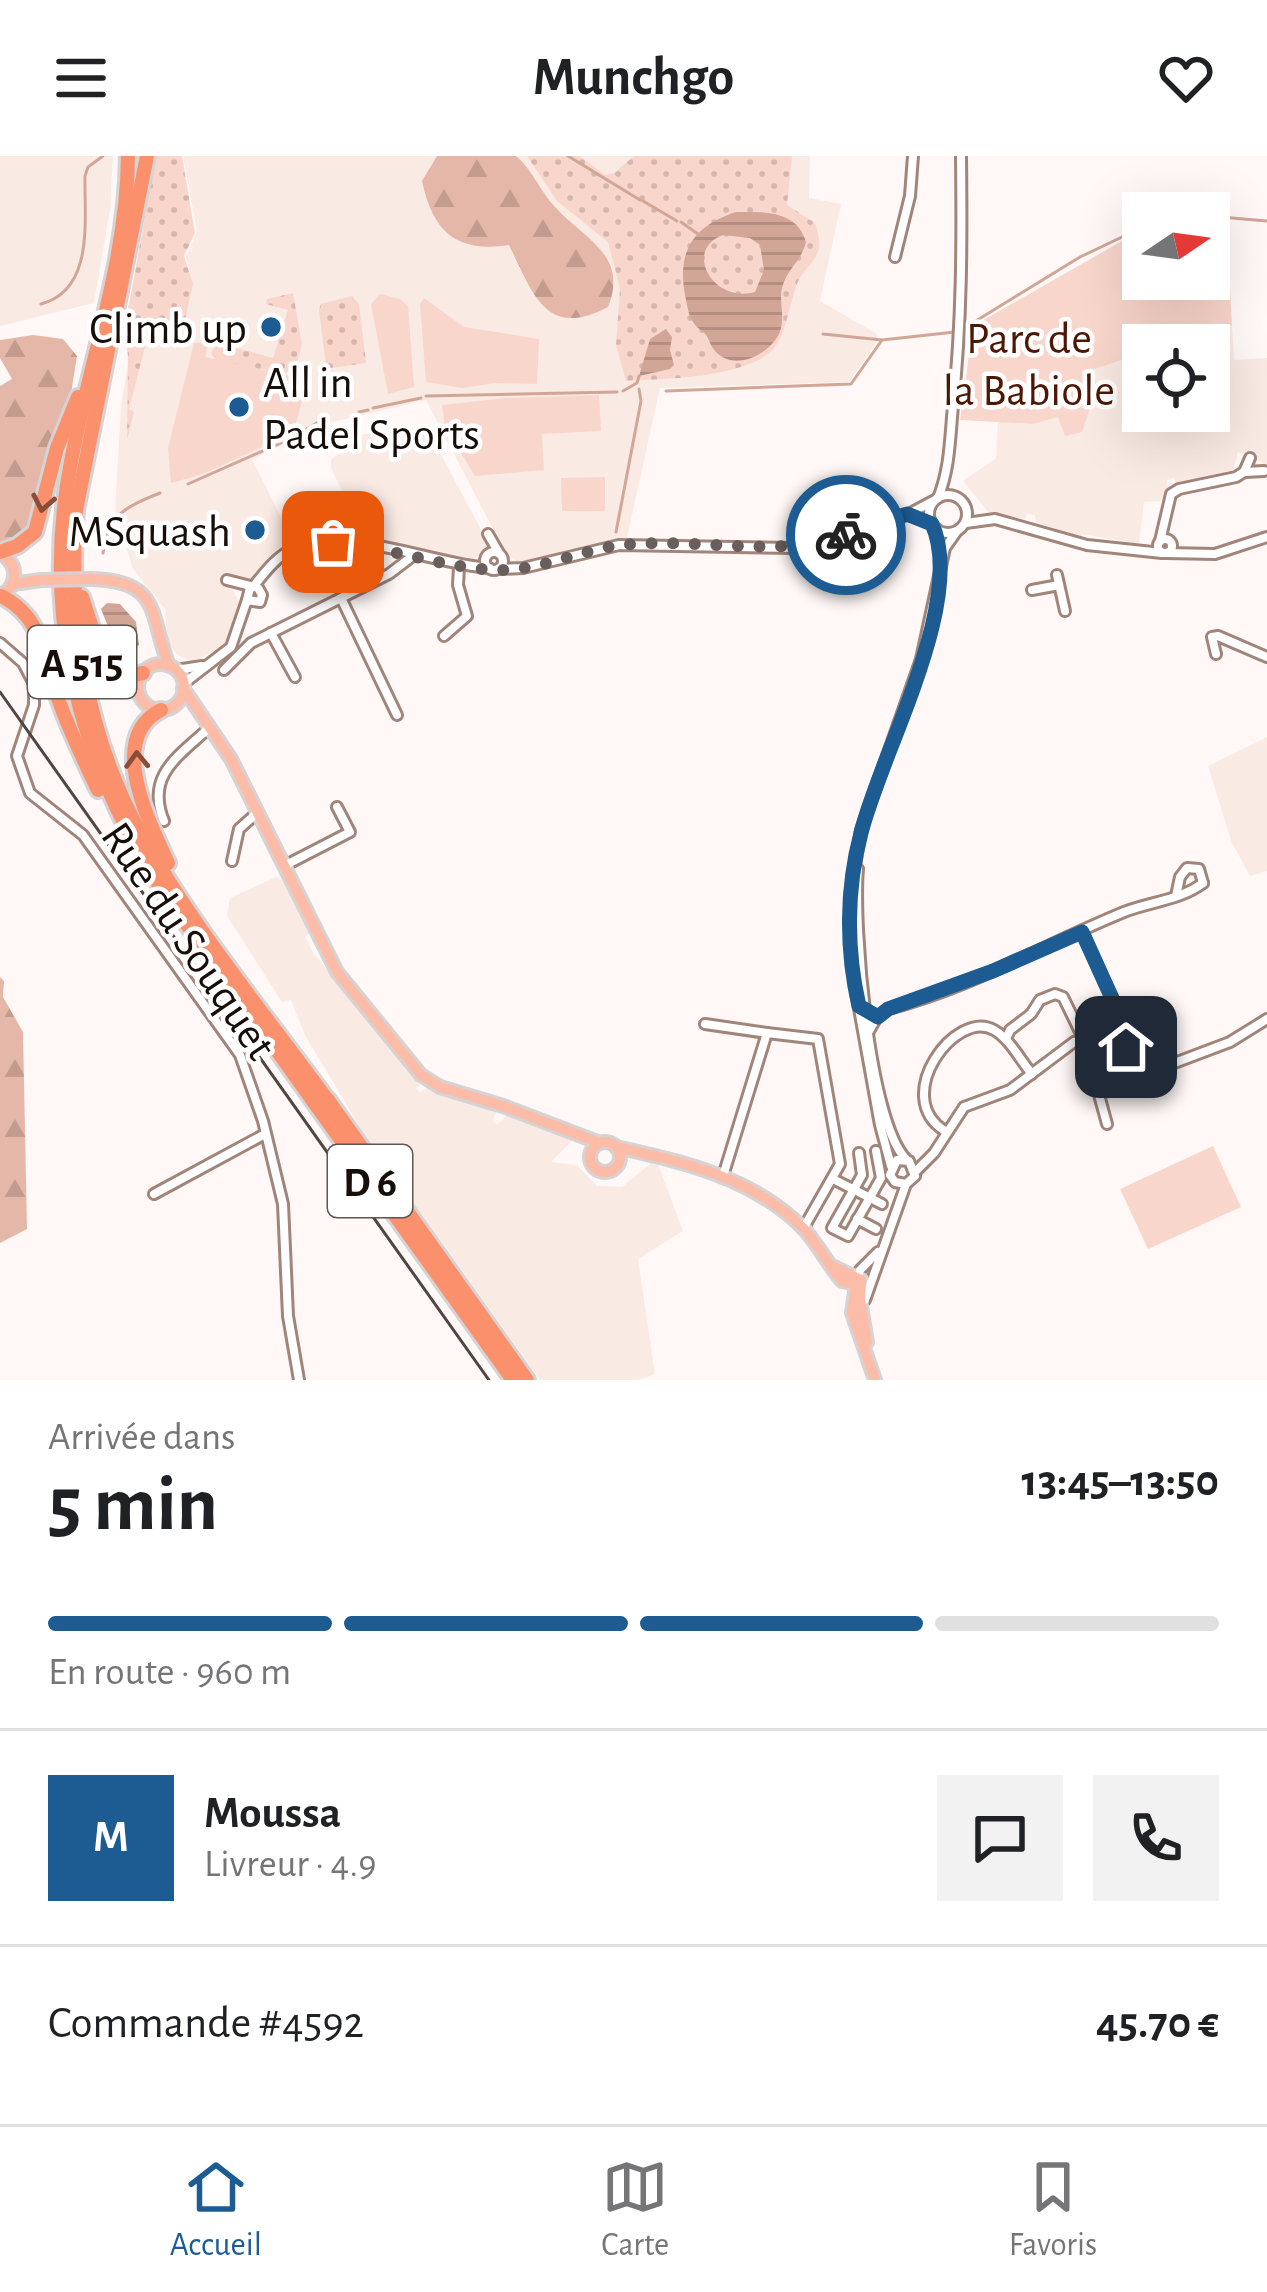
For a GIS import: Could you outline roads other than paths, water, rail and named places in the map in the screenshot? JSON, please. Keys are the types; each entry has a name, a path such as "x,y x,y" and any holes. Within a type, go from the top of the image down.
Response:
{"highway":[{"name":"A 515","path":"128,156 115,272 74,445 63,516 66,651 76,707 134,846 228,982"},
{"name":"A 515","path":"147,156 76,510 74,578 80,652 103,744 142,836 332,1105"},
{"path":"0,552 30,537 38,525 52,466 115,272"},
{"path":"93,416 80,543 83,606 110,671 122,677 149,669"},
{"path":"7,586 34,624 79,748 133,855 193,943 228,982"},
{"path":"167,708 146,717 137,731 135,770 150,824 220,945 332,1105"},
{"name":"D 6","path":"228,982 513,1380"},
{"name":"D 6","path":"332,1105 526,1380"}],"main road":[{"path":"0,552 7,586 41,580 115,579 145,594 154,607 161,645 258,812 337,972 421,1075 440,1087 594,1142 723,1176 762,1196 803,1229 842,1281 862,1280"},
{"path":"161,645 139,694 147,705 201,715"},
{"path":"149,669 173,668"},
{"path":"167,708 183,686"},
{"path":"594,1142 592,1162 603,1171 613,1169 622,1151"},
{"path":"862,1280 864,1330 876,1380"},
{"path":"862,1280 852,1313 876,1380"}],"street":[{"path":"896,257 914,156"},
{"path":"942,560 929,512 948,458 963,292 961,156"},
{"path":"948,458 955,496 968,512 1088,545 1144,552 1164,546 1184,554 1215,554 1267,537"},
{"path":"1244,472 1250,458"},
{"path":"1164,546 1168,501 1175,491 1264,471"},
{"path":"490,563 523,568 619,545 796,548 955,496"},
{"path":"965,523 968,512"},
{"path":"907,514 941,532 957,531"},
{"path":"897,1214 860,994 856,895 870,803 922,659 942,560 957,531 981,518"},
{"path":"183,686 229,650 268,568 293,548 315,542 359,544 462,567 503,564 488,534 490,563"},
{"path":"224,670 244,648 406,565 414,555"},
{"path":"501,555 523,568"},
{"path":"490,563 501,555"},
{"path":"444,636 467,616 458,585 462,567"},
{"path":"1032,590 1058,580 1065,611"},
{"path":"341,598 398,715"},
{"path":"271,633 295,677"},
{"path":"1216,654 1212,637 1218,636 1267,657"},
{"name":"Rue du Souquet","path":"0,643 22,662 34,684 34,705 17,746 22,777 31,793 82,835 240,1055 283,1204 287,1316 299,1380"},
{"path":"173,668 204,666"},
{"path":"164,821 157,784 210,727"},
{"path":"284,866 350,832 337,806"},
{"path":"232,860 239,829 258,812"},
{"path":"872,1016 993,971 1122,913 1176,896 1206,884 1199,869 1187,868 1176,896"},
{"path":"1082,932 1120,1021 1131,1063 1148,1073 1230,1042 1267,1019"},
{"path":"860,994 870,1006 888,1009"},
{"path":"860,994 872,1016 869,1031 888,1134 916,1172"},
{"path":"1006,1041 1010,1030 1040,1000 1055,994 1067,1002 1084,1040 1107,1124"},
{"path":"705,1024 818,1039 840,1164 803,1229"},
{"path":"945,1131 929,1118 922,1100 934,1062 948,1042 968,1028 989,1027 1031,1074"},
{"path":"723,1176 767,1033"},
{"path":"862,1280 887,1243 906,1184 934,1153 964,1107 1010,1090 1068,1045 1124,1033"},
{"path":"154,1194 266,1134"},
{"path":"859,1153 862,1175 832,1228 848,1236 881,1178 876,1151"},
{"path":"891,1166 934,1153"},
{"path":"832,1178 882,1204"},
{"path":"895,1182 906,1184"},
{"path":"857,1219 876,1229"}],"waterway":[{"path":"41,304 71,284 78,269 85,232 85,176 88,167 103,156"},
{"path":"568,156 640,200"},
{"path":"643,201 677,221"},
{"path":"1230,218 1267,221"},
{"path":"681,222 698,234"},
{"path":"966,327 1080,257 1122,237"},
{"path":"823,334 882,340 955,332"},
{"path":"666,391 851,384 882,340"},
{"path":"623,391 637,383 639,376"},
{"path":"616,532 641,401 639,389"},
{"path":"426,396 617,392"},
{"path":"373,408 421,398"},
{"path":"359,412 368,410"},
{"path":"305,430 320,421"},
{"path":"188,484 299,435"},
{"path":"103,553 114,521 160,493"}],"railway":[{"path":"0,692 489,1380"}],"place":[{"name":"Climb up","path":"271,327"},
{"name":"All in Padel Sports","path":"239,407"},
{"name":"MSquash","path":"255,530"}],"park label":[{"name":"Parc de la Babiole","path":"1029,363"}]}
